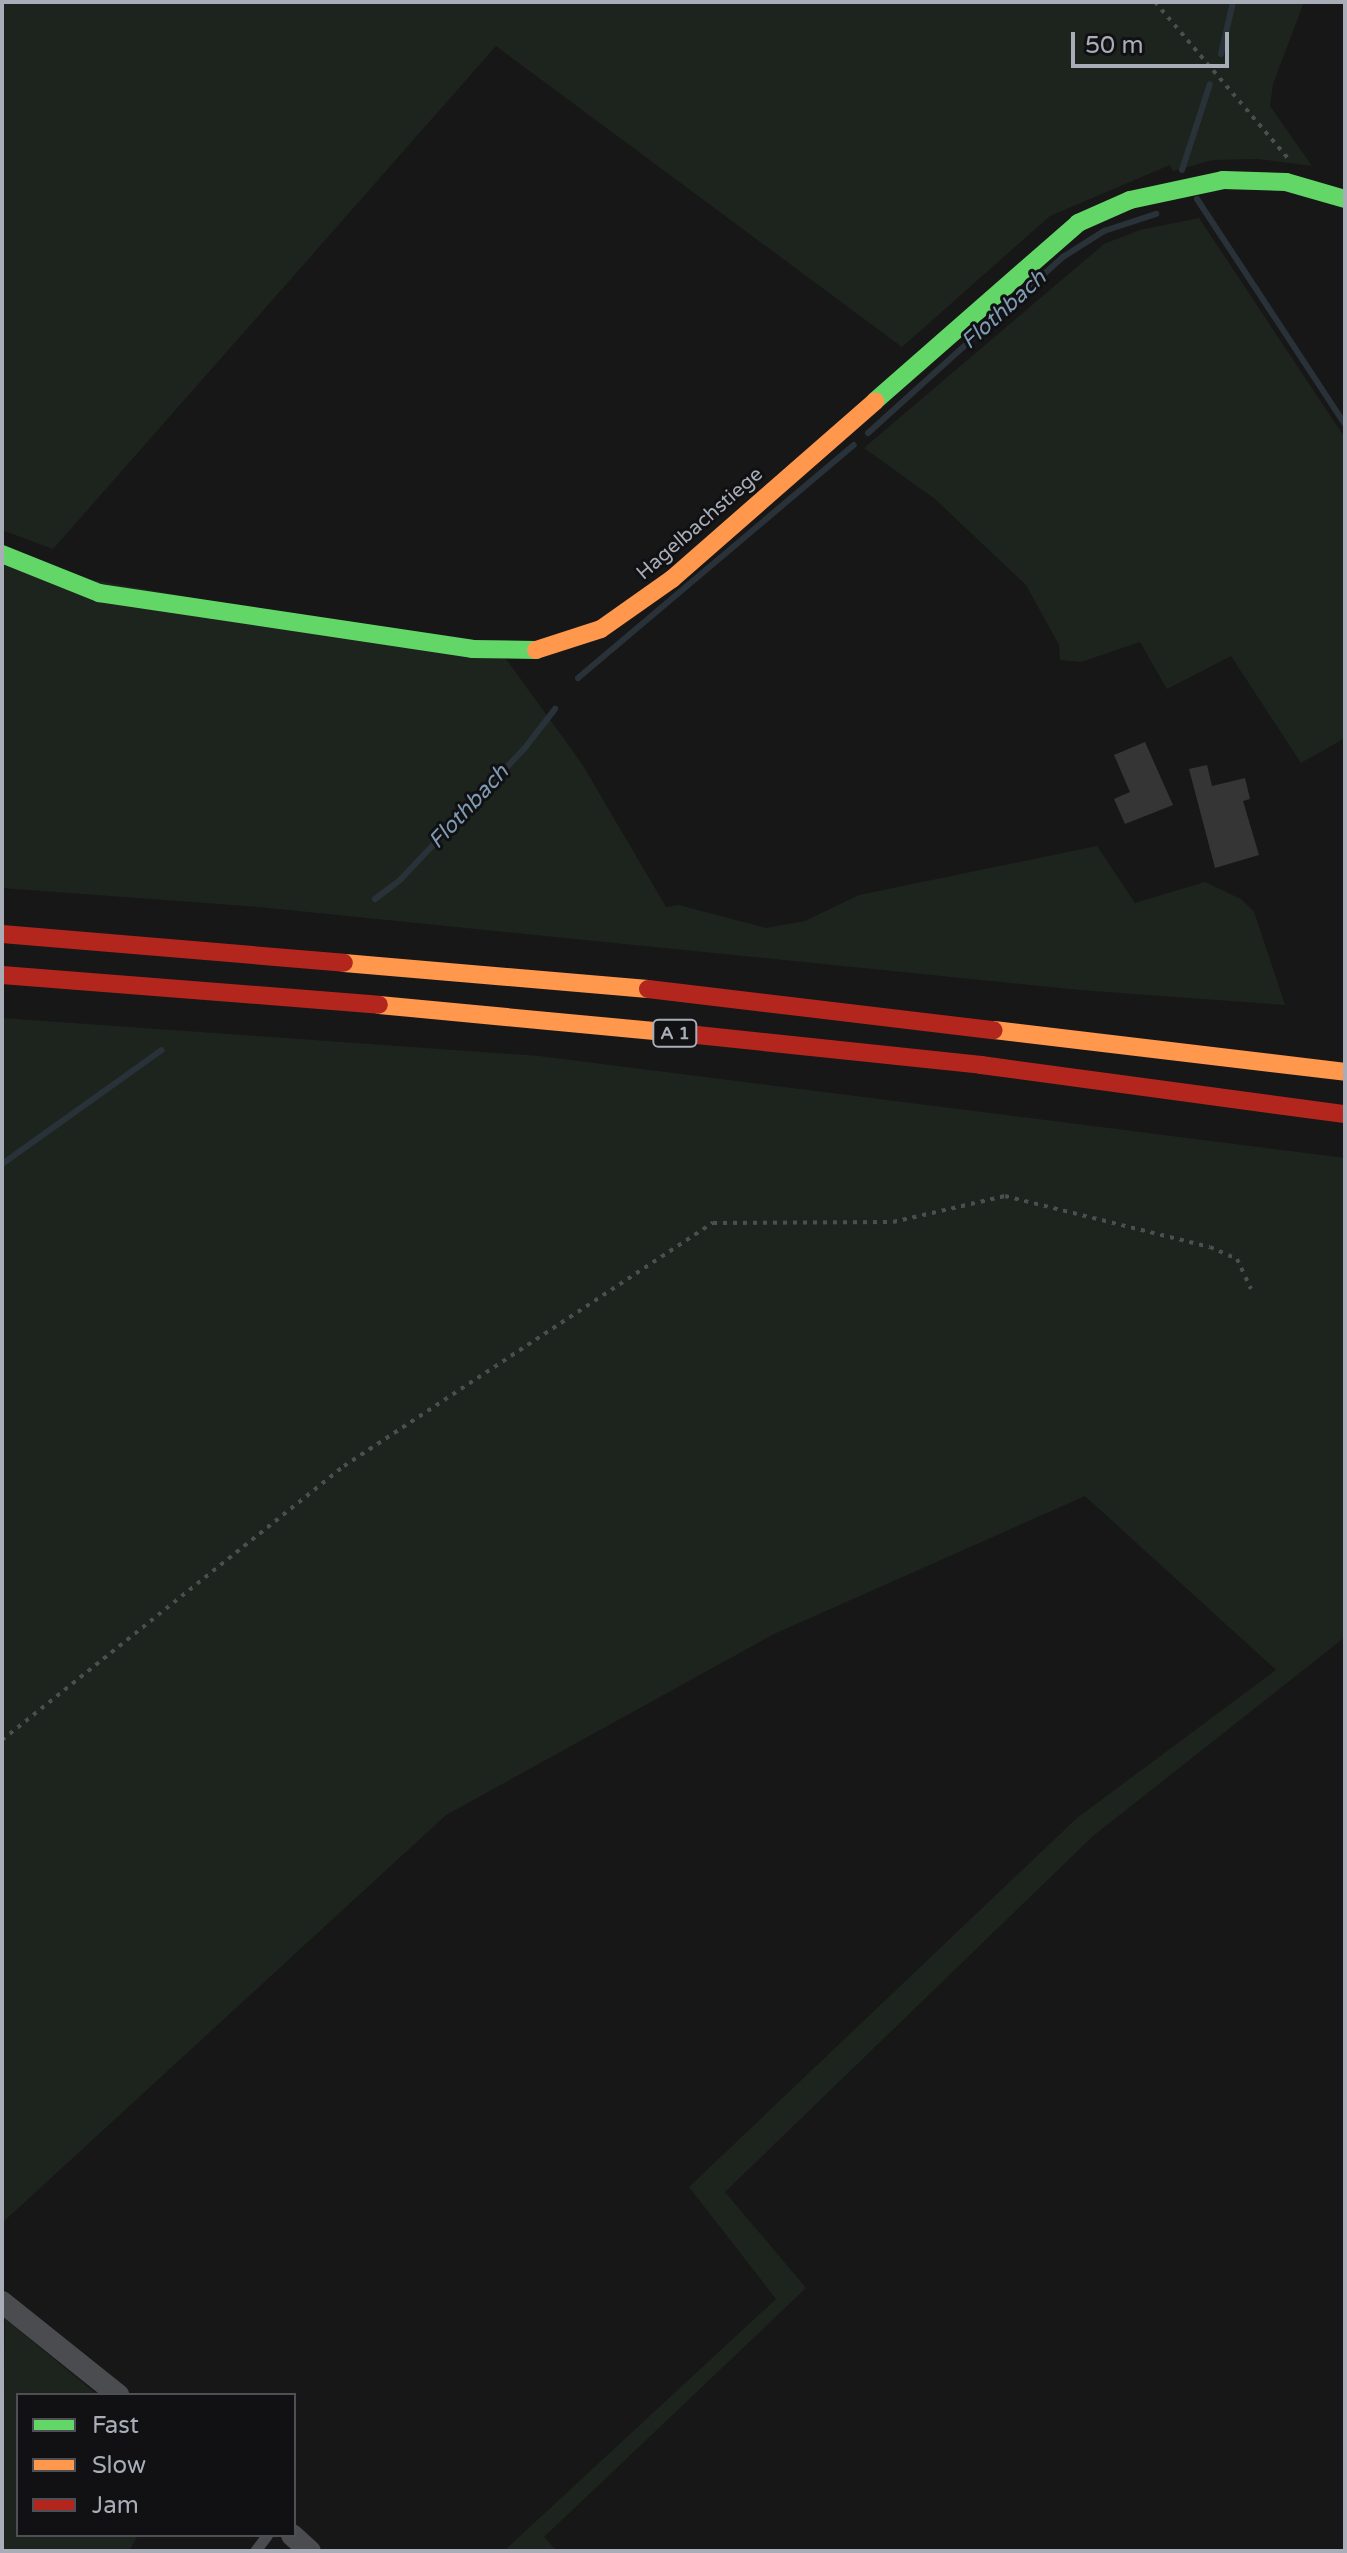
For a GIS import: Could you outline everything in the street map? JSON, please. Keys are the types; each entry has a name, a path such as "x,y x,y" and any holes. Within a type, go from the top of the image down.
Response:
{"main road":[{"name":"Hagelbachstiege","path":"2,554 65,583 137,600 472,649 547,650 601,629 672,579 1078,223 1175,187 1223,180 1286,182 1345,199"},
{"name":"A 1","path":"2,934 681,992 1345,1072"},
{"name":"A 1","path":"2,975 511,1016 981,1065 1345,1114"}],"street":[{"path":"2,2302 116,2393"},
{"path":"294,2537 310,2551"}],"path":[{"path":"1155,2 1230,95 1286,151 1286,182"},
{"path":"2,1740 344,1466 713,1223 893,1222 1005,1196 1210,1247 1237,1259 1251,1289"}],"shaded area":[{"path":"2,2 1304,2 1273,84 1270,106 1312,166 1258,159 1213,160 1173,171 1170,165 1050,216 902,347 496,46 53,549 2,530"},
{"path":"1199,218 1345,438 1345,738 1301,763 1231,656 1167,689 1140,642 1081,662 1060,660 1059,645 1026,585 935,499 864,448 1104,244 1140,230"},
{"path":"2,554 30,569 501,652 582,764 666,907 679,905 766,928 805,921 859,895 1097,846 1135,903 1205,882 1241,899 1254,912 1285,1005 1080,990 259,907 2,888"},
{"path":"2,1018 539,1056 1345,1158 1345,1637 1093,1836 725,2192 806,2288 544,2537 557,2551 504,2551 776,2299 689,2187 1077,1818 1276,1670 1085,1496 774,1634 446,1815 2,2223"},
{"path":"5,2319 96,2393 16,2393 16,2537 137,2537 129,2551 2,2551"}],"building":[{"path":"1145,742 1173,805 1125,824 1114,799 1130,792 1114,755"},
{"path":"1207,765 1212,786 1245,778 1250,799 1243,801 1259,855 1215,868 1189,769"}],"waterway":[{"name":"Flothbach","path":"1221,54 1233,2"},
{"path":"1182,170 1210,84"},
{"name":"Flothbach","path":"1197,199 1345,424"},
{"name":"Flothbach","path":"868,433 1063,257 1104,231 1156,214"},
{"name":"Flothbach","path":"578,678 854,445"},
{"name":"Flothbach","path":"375,899 400,880 524,749 555,709"},
{"name":"Flothbach","path":"2,1164 162,1050"}],"traffic: fast":[{"path":"875,401 1078,223 1130,200 1223,180 1286,182 1345,199"},
{"path":"2,554 99,593 472,649 536,650"}],"traffic: slow":[{"path":"536,650 601,629 672,579 875,401"},
{"path":"344,963 648,989"},
{"path":"379,1005 697,1035"},
{"path":"994,1030 1345,1072"}],"traffic: jam":[{"path":"2,934 344,963"},
{"path":"2,975 379,1005"},
{"path":"648,989 994,1030"},
{"path":"697,1035 981,1065 1345,1114"}]}
